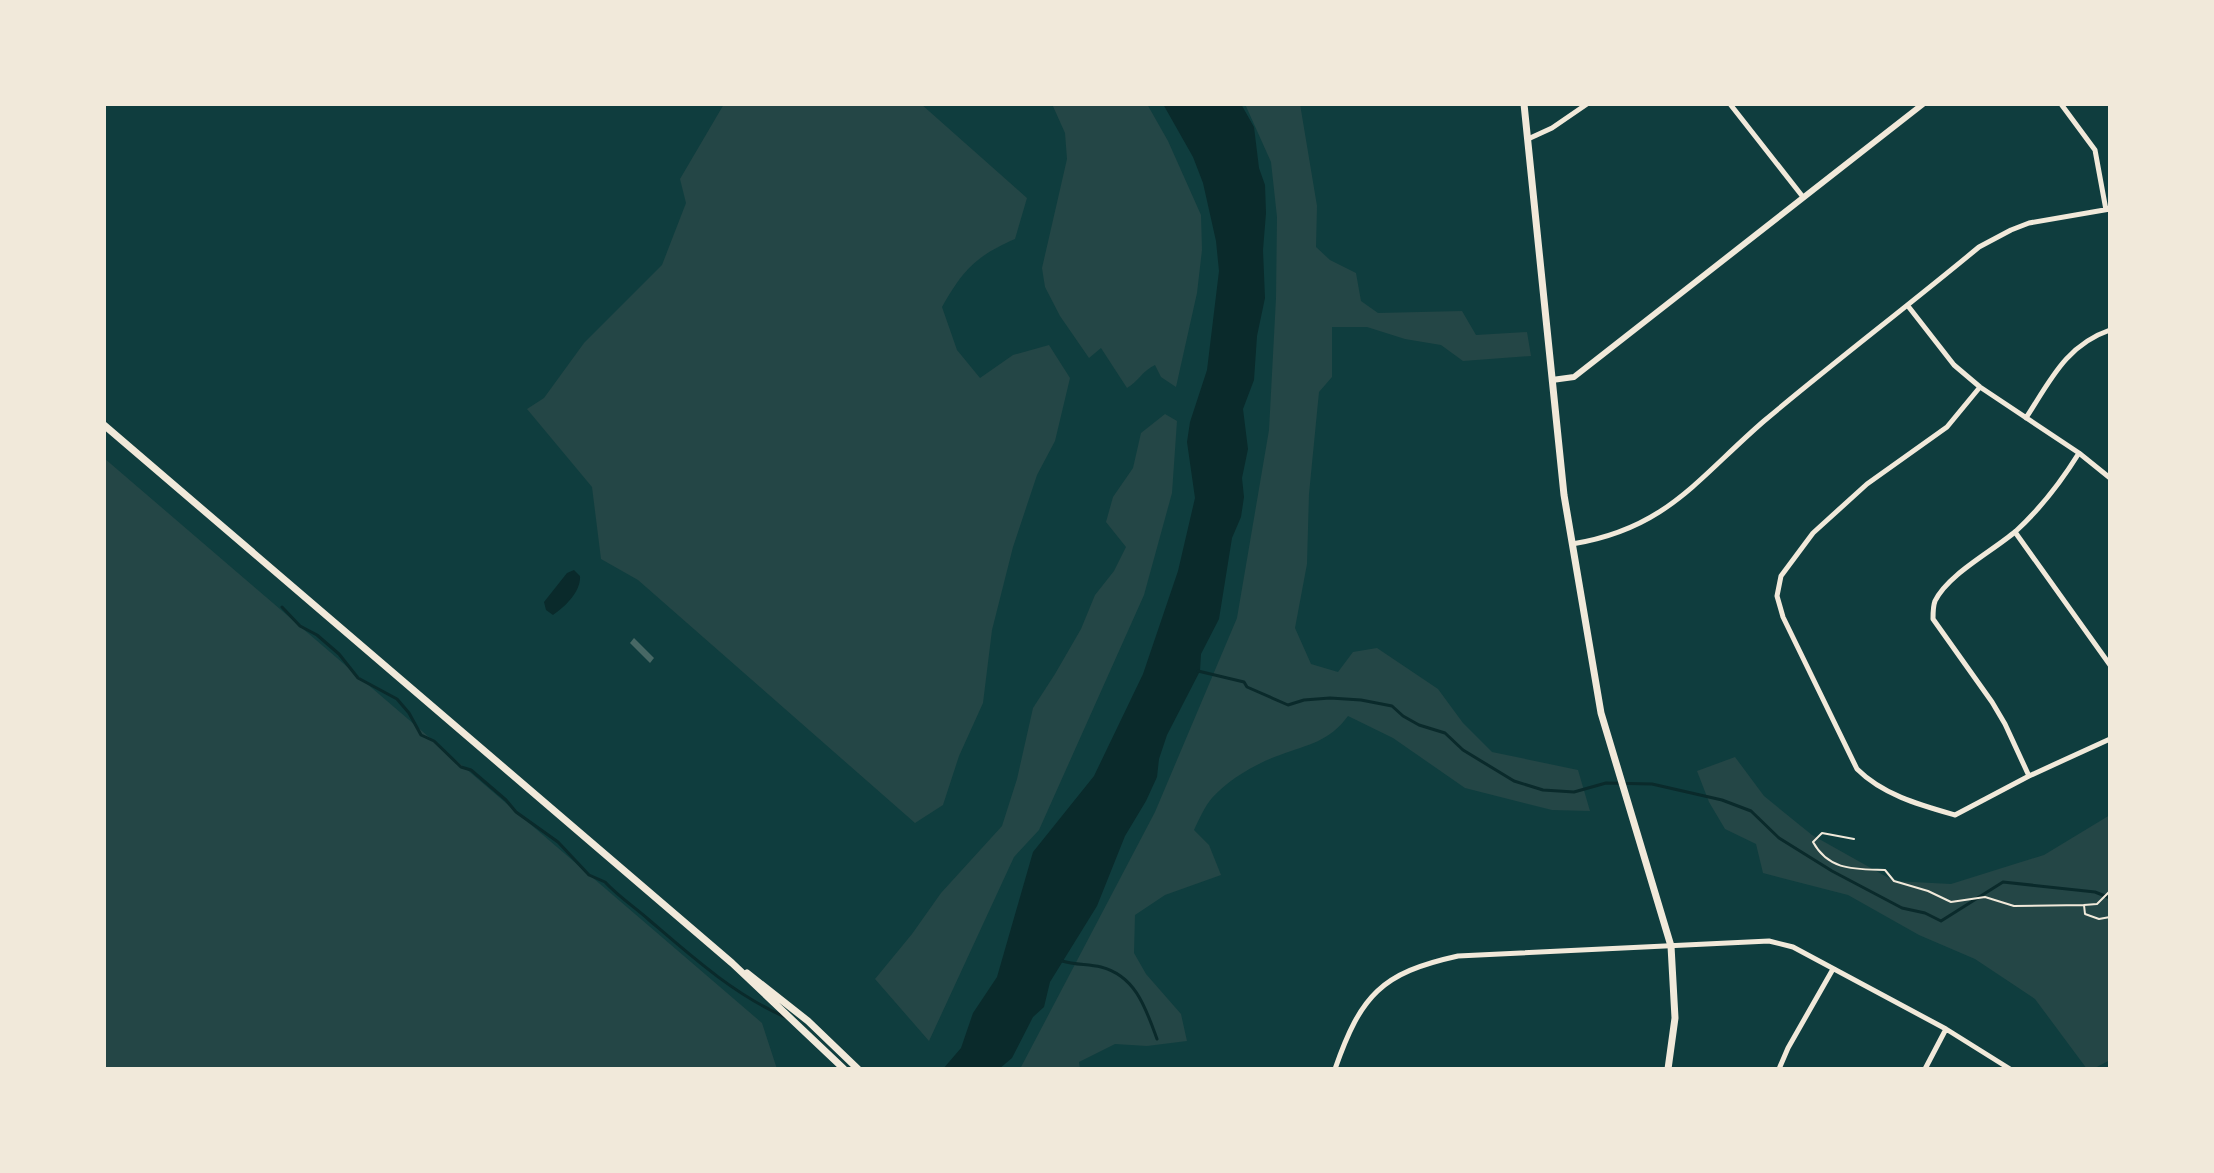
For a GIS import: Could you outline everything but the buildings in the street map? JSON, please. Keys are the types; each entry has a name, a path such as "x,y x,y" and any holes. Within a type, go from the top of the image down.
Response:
{"main road":[{"path":"1524,104 1572,544 1601,713 1671,946 1675,1018 1668,1069"},
{"path":"104,425 732,963 817,1028 858,1069"},
{"path":"770,994 844,1069"}],"street":[{"path":"1528,139 1552,128 1587,104"},
{"path":"1730,104 1803,197"},
{"path":"1552,380 1574,377 1923,104"},
{"path":"1572,544 1631,529 1676,502 1764,421 1979,247 2029,223 2108,210 2095,150 2061,104"},
{"path":"1908,306 1954,365 1980,387 2079,453 2110,478"},
{"path":"2026,418 2073,349 2093,336 2110,330"},
{"path":"1980,387 1947,427 1867,484 1813,533 1781,576 1777,596 1783,617 1857,769 1873,785 1905,799 1955,815 2029,776 2110,739"},
{"path":"2029,776 1992,702 1933,619 1934,602 1945,588 2015,532 2061,483 2079,453"},
{"path":"2015,532 2110,665"},
{"path":"1335,1069 1352,1024 1368,1001 1404,970 1458,956 1769,941 1793,947 1946,1029 2010,1069"},
{"path":"1779,1069 1833,969"},
{"path":"1925,1069 1946,1029"}],"path":[{"path":"1854,839 1822,833 1813,842 1820,854 1846,869 1885,870 1894,881 1951,902 1985,897 2014,906 2084,905 2097,904 2110,891"},
{"path":"2084,905 2085,914 2099,919 2110,917"}],"shaded area":[{"path":"724,104 921,104 1027,198 1015,239 980,258 957,283 942,307 957,350 980,378 1013,355 1049,345 1070,378 1055,441 1037,475 1013,547 992,630 983,703 959,756 943,805 915,823 638,580 601,559 592,487 527,409 544,398 584,343 662,265 686,203 680,179"},
{"path":"1052,104 1147,104 1168,141 1201,215 1202,250 1197,293 1176,387 1161,377 1155,365 1127,388 1101,348 1089,358 1060,316 1045,287 1042,268 1067,159 1065,133"},
{"path":"1163,104 1241,104 1254,127 1259,168 1265,185 1265,298 1257,336 1254,380 1243,409 1248,449 1242,478 1244,497 1241,517 1232,538 1219,619 1201,654 1200,671 1167,735 1157,777 1125,836 1097,906 1050,982 1044,1007 1033,1017 1012,1058 999,1069 943,1069 961,1048 973,1013 997,977 1033,852 1094,776 1143,674 1178,571 1195,498 1187,442 1190,422 1207,370 1219,271 1216,241 1203,183 1193,157"},
{"path":"1245,104 1300,104 1317,206 1316,247 1330,260 1356,273 1361,301 1378,313 1462,311 1476,335 1527,332 1531,356 1463,361 1441,345 1405,339 1367,327 1332,327 1332,377 1319,392 1309,494 1307,564 1295,628 1311,664 1338,672 1353,652 1377,648 1438,689 1463,723 1492,752 1578,770 1590,811 1552,810 1465,788 1393,738 1348,716 1326,737 1262,762 1219,791 1207,805 1194,830 1209,845 1221,875 1165,895 1135,915 1134,953 1146,974 1181,1014 1187,1041 1147,1046 1115,1044 1079,1062 1080,1069 1020,1069 1155,812 1237,618 1269,430 1276,298 1277,217 1271,162"},
{"path":"1165,414 1177,421 1172,493 1144,595 1039,830 1014,857 929,1041 875,979 941,893 1002,826 1017,779 1033,708 1081,629 1095,595 1114,571 1126,547 1106,522 1113,497 1133,468 1141,433"},
{"path":"104,458 762,1023 777,1069 104,1069"},
{"path":"574,570 580,576 578,587 568,603 553,615 546,610 544,602 567,573"},
{"path":"1735,757 1764,796 1812,835 1894,881 1951,884 2044,855 2110,815 2110,1060 2087,1069 2035,999 1975,959 1919,935 1848,895 1763,873 1756,844 1725,829 1709,802 1697,771"}],"waterway":[{"path":"282,607 300,626 317,635 339,654 358,678 397,699 421,735 434,741 461,767 471,770 506,800 516,812 558,842 589,875 605,882 730,985 785,1017"},
{"path":"1198,671 1244,682 1247,687 1288,705 1330,698 1392,706 1419,725 1445,733 1463,750 1514,781 1543,790 1574,792 1606,783 1652,784 1722,800 1751,811 1779,838 1832,871 1902,908 1925,913 1941,921 2003,882 2095,892 2110,898"},
{"path":"1062,961 1101,967 1123,978 1138,995 1157,1039"}]}
